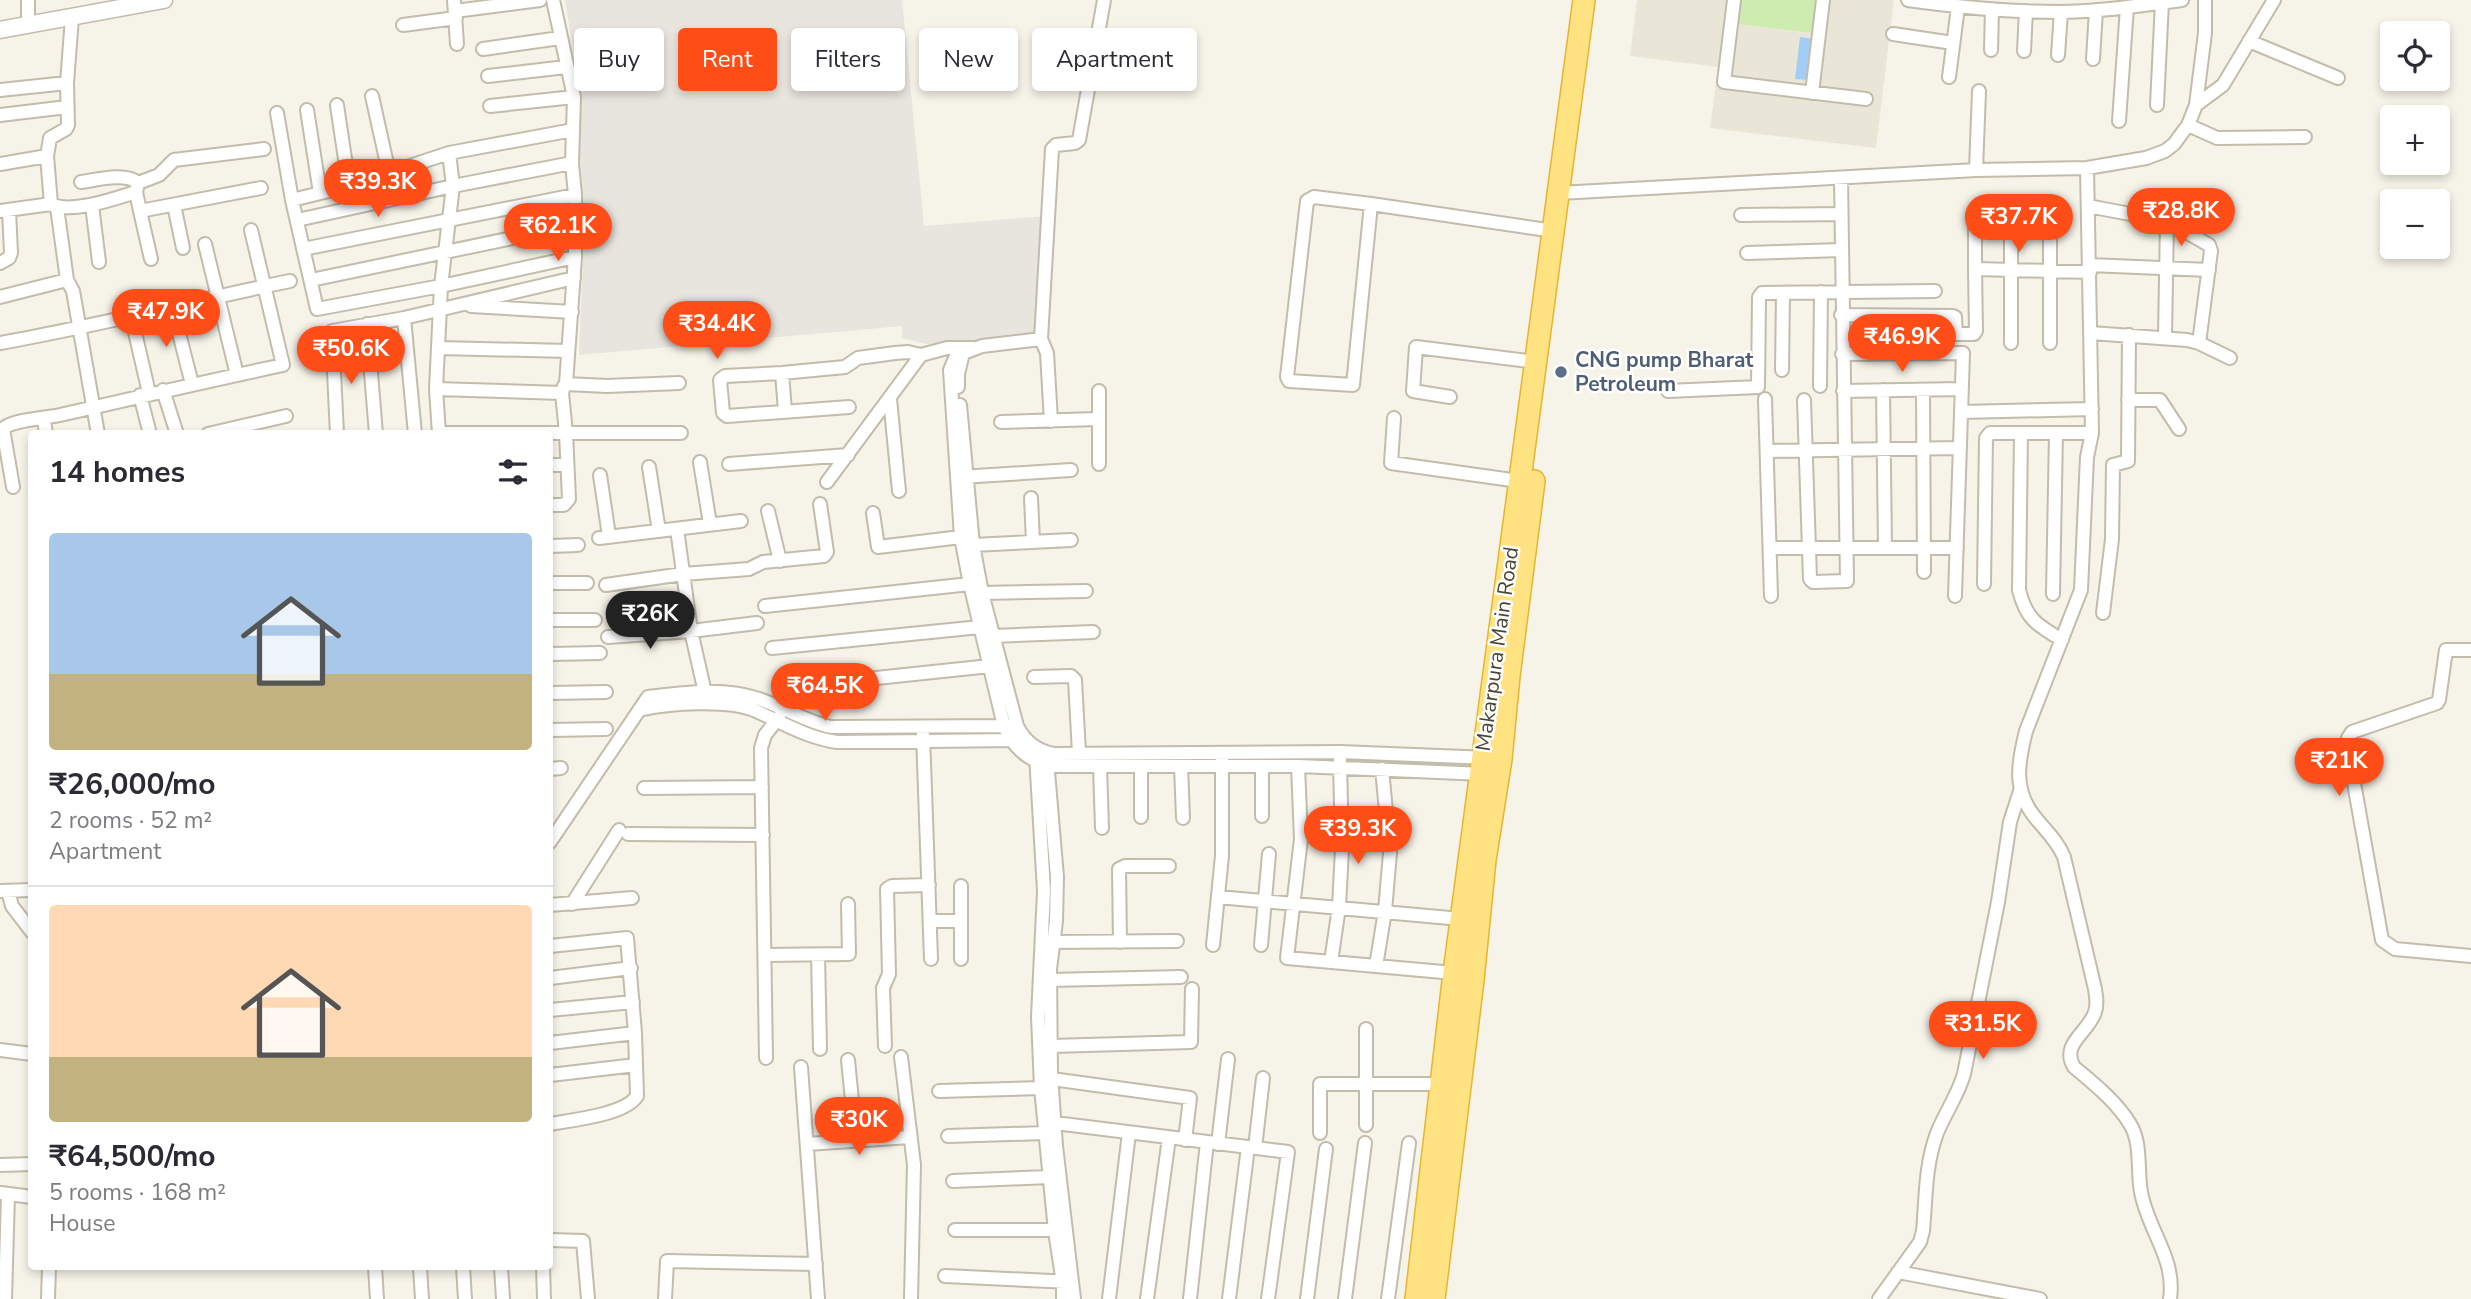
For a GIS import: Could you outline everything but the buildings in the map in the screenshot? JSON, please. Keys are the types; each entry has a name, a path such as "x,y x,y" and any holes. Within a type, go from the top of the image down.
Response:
{"highway":[{"name":"Makarpura Main Road","path":"1416,1299 1461,919 1509,676 1539,441 1584,0"},
{"name":"Makarpura Main Road","path":"1434,1299 1473,980 1519,481 1554,231 1566,193 1598,0"}],"street":[{"path":"28,0 28,26"},
{"path":"402,25 455,9 540,0"},
{"path":"553,0 574,97 572,163 575,195 574,278 564,388 568,503 553,505"},
{"path":"1051,421 1047,353 1041,339 1052,149 1056,145 1079,141 1104,0"},
{"path":"1734,0 1724,82 1866,99"},
{"path":"1812,93 1824,0"},
{"path":"1908,0 1978,4 1992,9 2032,8 2061,12 2182,0"},
{"path":"1566,193 1976,170 2087,169 2147,158 2174,144 2188,125 2196,105 2205,33 2205,0"},
{"path":"2196,105 2223,85 2274,0"},
{"path":"0,30 72,18 92,8 159,1"},
{"path":"2157,105 2162,2"},
{"path":"1949,77 1953,43 1953,4"},
{"path":"2119,121 2127,7"},
{"path":"2024,51 2032,8"},
{"path":"455,9 457,44"},
{"path":"1991,50 1992,9"},
{"path":"2093,59 2096,10"},
{"path":"2058,55 2061,12"},
{"path":"72,18 67,127 50,138 47,156 67,280 74,291 97,430"},
{"path":"1893,34 1953,43"},
{"path":"483,49 560,38"},
{"path":"2249,41 2337,78"},
{"path":"488,76 566,67"},
{"path":"0,90 67,83"},
{"path":"1976,170 1979,91"},
{"path":"372,96 388,173"},
{"path":"490,106 574,97"},
{"path":"337,105 349,186"},
{"path":"0,114 67,107"},
{"path":"307,110 320,193"},
{"path":"277,113 315,307 320,310 575,257"},
{"path":"2188,125 2217,138 2305,137"},
{"path":"292,200 349,186 449,152 573,130"},
{"path":"0,263 9,258 11,253 4,211 92,205 137,188 159,175 174,160 264,149"},
{"path":"439,430 436,390 441,286 453,186 449,152"},
{"path":"0,164 47,156"},
{"path":"297,220 572,163"},
{"path":"2087,169 2092,433 2087,457 2081,590 2026,731 2018,767 2020,791 2026,805 2054,839 2064,857 2095,989 2094,1016 2072,1046 2070,1060 2074,1067 2109,1098 2131,1125 2136,1143 2142,1197 2171,1272 2170,1299"},
{"path":"1804,400 1810,579 1813,582 1848,580 1841,315 1841,178"},
{"path":"81,182 134,179 151,259"},
{"path":"140,211 261,188"},
{"path":"303,248 575,195"},
{"path":"1371,204 1353,385 1289,380 1287,377 1307,201 1314,197 1371,204 1554,231"},
{"path":"92,205 99,262"},
{"path":"174,205 183,248"},
{"path":"2088,206 2167,221 2209,245 2211,251 2199,343"},
{"path":"2011,209 2011,343"},
{"path":"1841,315 1952,316 1955,317 1956,334 1974,334 1975,210"},
{"path":"1741,215 1841,214"},
{"path":"2049,214 2050,343"},
{"path":"2165,337 2167,221"},
{"path":"311,280 575,225"},
{"path":"13,487 4,426 283,365 251,230"},
{"path":"205,244 237,375"},
{"path":"1747,253 1841,250"},
{"path":"1975,269 2209,270"},
{"path":"337,430 332,332 574,278"},
{"path":"0,297 67,280"},
{"path":"0,343 290,281"},
{"path":"1668,391 1758,387 1759,297 1762,293 1935,291"},
{"path":"1820,386 1821,292"},
{"path":"1782,370 1783,293"},
{"path":"457,305 572,312"},
{"path":"172,306 192,384"},
{"path":"131,315 149,430"},
{"path":"404,318 415,430"},
{"path":"368,324 376,430"},
{"path":"2091,333 2165,337 2199,343 2230,358"},
{"path":"2103,613 2112,539 2113,466 2128,461 2129,335"},
{"path":"849,407 727,416 723,413 722,377 845,367 858,358 908,352 921,355 947,348 968,350 1041,339"},
{"path":"1450,397 1413,391 1416,347 1535,362"},
{"path":"438,348 568,351"},
{"path":"968,350 956,356 950,377 973,545 1011,726"},
{"path":"1842,354 1963,353 1955,596"},
{"path":"827,482 921,355"},
{"path":"782,373 785,411"},
{"path":"436,390 679,383"},
{"path":"163,390 176,430"},
{"path":"1884,390 1885,547"},
{"path":"1923,390 1924,572"},
{"path":"1843,391 1962,390"},
{"path":"1099,391 1099,464"},
{"path":"890,399 898,491"},
{"path":"1765,399 1771,596"},
{"path":"2128,400 2160,400 2179,429"},
{"path":"1961,412 2092,409"},
{"path":"225,430 286,416"},
{"path":"44,418 46,430"},
{"path":"1394,418 1391,463 1519,481"},
{"path":"1001,422 1097,419"},
{"path":"553,433 681,433"},
{"path":"1984,584 1986,438 1990,433 2092,433"},
{"path":"2021,433 2019,590 2027,613 2035,624 2062,640"},
{"path":"2053,594 2056,433"},
{"path":"1767,451 1960,447"},
{"path":"729,464 848,455"},
{"path":"700,462 710,524"},
{"path":"553,465 567,465"},
{"path":"649,467 659,531"},
{"path":"962,476 1071,470"},
{"path":"600,475 604,537 741,521"},
{"path":"962,476 961,537 970,584 990,666 1011,726 1025,755 1100,766 1181,766 1222,759 1262,766 1382,769 1491,766"},
{"path":"1031,498 1033,542"},
{"path":"606,585 683,574 749,569 763,562 826,555 820,504"},
{"path":"768,511 779,561"},
{"path":"873,513 878,547 961,537"},
{"path":"677,528 691,631 706,698"},
{"path":"973,545 1071,540"},
{"path":"553,546 578,545"},
{"path":"1770,548 1957,548"},
{"path":"553,583 587,583"},
{"path":"765,606 970,584"},
{"path":"982,593 1086,591"},
{"path":"553,620 595,620"},
{"path":"608,637 757,623"},
{"path":"772,648 981,627"},
{"path":"994,636 1093,632"},
{"path":"2471,650 2446,650 2437,703 2352,732 2347,744 2382,940 2395,948 2471,956"},
{"path":"553,654 600,653"},
{"path":"829,683 990,666"},
{"path":"1034,677 1071,676 1075,680 1079,753"},
{"path":"553,693 606,692"},
{"path":"553,838 639,710 736,693 757,698 815,723 831,727 1011,726"},
{"path":"706,698 744,707 820,739 1017,740"},
{"path":"766,1058 761,748 765,735 785,710"},
{"path":"869,727 869,741"},
{"path":"923,727 931,959"},
{"path":"553,730 606,729"},
{"path":"1331,962 1339,907 1342,849 1340,752"},
{"path":"1042,757 1079,753 1222,759 1340,752 1491,766"},
{"path":"1042,757 1057,877 1048,942 1041,1088 1049,1177 1061,1231"},
{"path":"1213,945 1223,835 1222,759"},
{"path":"1100,766 1102,828"},
{"path":"1141,766 1141,817"},
{"path":"1181,766 1183,818"},
{"path":"1262,766 1262,816"},
{"path":"1297,766 1301,839 1287,958 1454,973"},
{"path":"1377,966 1390,853 1382,769"},
{"path":"644,788 762,788"},
{"path":"1879,1299 1920,1242 1929,1161 1938,1131 1959,1091 1964,1073 1998,902 2010,822 2020,791"},
{"path":"572,904 624,832 763,835"},
{"path":"1261,945 1269,854"},
{"path":"1121,942 1119,869 1125,866 1169,866"},
{"path":"885,1046 883,988 889,974 887,889 892,886 929,885"},
{"path":"961,886 961,959"},
{"path":"28,890 4,891 28,927"},
{"path":"1218,897 1461,919"},
{"path":"553,905 632,898"},
{"path":"765,955 849,954 848,904"},
{"path":"930,921 961,921"},
{"path":"553,946 625,937 629,941 637,1096 634,1101 608,1112 553,1123"},
{"path":"1048,942 1177,941"},
{"path":"1048,942 1050,980 1044,1017 1051,1046 1061,1231 1068,1282 1074,1299"},
{"path":"818,955 820,1049"},
{"path":"553,978 631,968"},
{"path":"1050,980 1181,976"},
{"path":"1051,1046 1191,1042 1192,989"},
{"path":"553,1010 633,1002"},
{"path":"1366,1029 1366,1125"},
{"path":"553,1043 635,1033"},
{"path":"0,1050 28,1054"},
{"path":"901,1057 914,1165 911,1299"},
{"path":"1189,1299 1212,1143 1228,1059"},
{"path":"848,1060 856,1140"},
{"path":"553,1076 636,1065"},
{"path":"801,1066 818,1299"},
{"path":"1229,1299 1263,1078"},
{"path":"1052,1079 1189,1098 1185,1140"},
{"path":"1320,1133 1320,1084 1441,1084"},
{"path":"939,1091 1041,1088"},
{"path":"1055,1123 1286,1151 1288,1154 1268,1299"},
{"path":"948,1136 1045,1133"},
{"path":"1109,1299 1129,1133"},
{"path":"807,1144 910,1137"},
{"path":"1147,1299 1169,1138"},
{"path":"1345,1299 1365,1143"},
{"path":"1388,1299 1409,1143"},
{"path":"1307,1299 1326,1149"},
{"path":"0,1165 28,1164"},
{"path":"953,1181 1049,1177"},
{"path":"5,1299 4,1194 28,1197"},
{"path":"955,1230 1061,1231"},
{"path":"553,1240 583,1241 588,1299"},
{"path":"665,1299 667,1261 816,1264"},
{"path":"48,1299 49,1270"},
{"path":"375,1270 377,1299"},
{"path":"420,1270 422,1299"},
{"path":"463,1270 465,1299"},
{"path":"501,1270 503,1299"},
{"path":"543,1270 544,1299"},
{"path":"1898,1272 2040,1299"},
{"path":"945,1276 1068,1282"},
{"path":"1063,1299 1068,1282"}],"shaded area":[{"path":"565,0 902,0 905,28 791,28 791,91 905,91 905,31 924,226 1048,216 1040,335 1030,340 926,344 902,338 902,326 579,355 584,231 577,91 664,91 664,28 574,28 574,56"},
{"path":"1637,0 1894,0 1876,148 1710,128 1718,67 1630,56"}],"green space":[{"path":"1741,0 1818,0 1814,33 1738,24"}],"water":[{"path":"1800,37 1814,39 1809,80 1795,79"}],"place":[{"name":"CNG pump Bharat Petroleum","path":"1561,372"}]}
